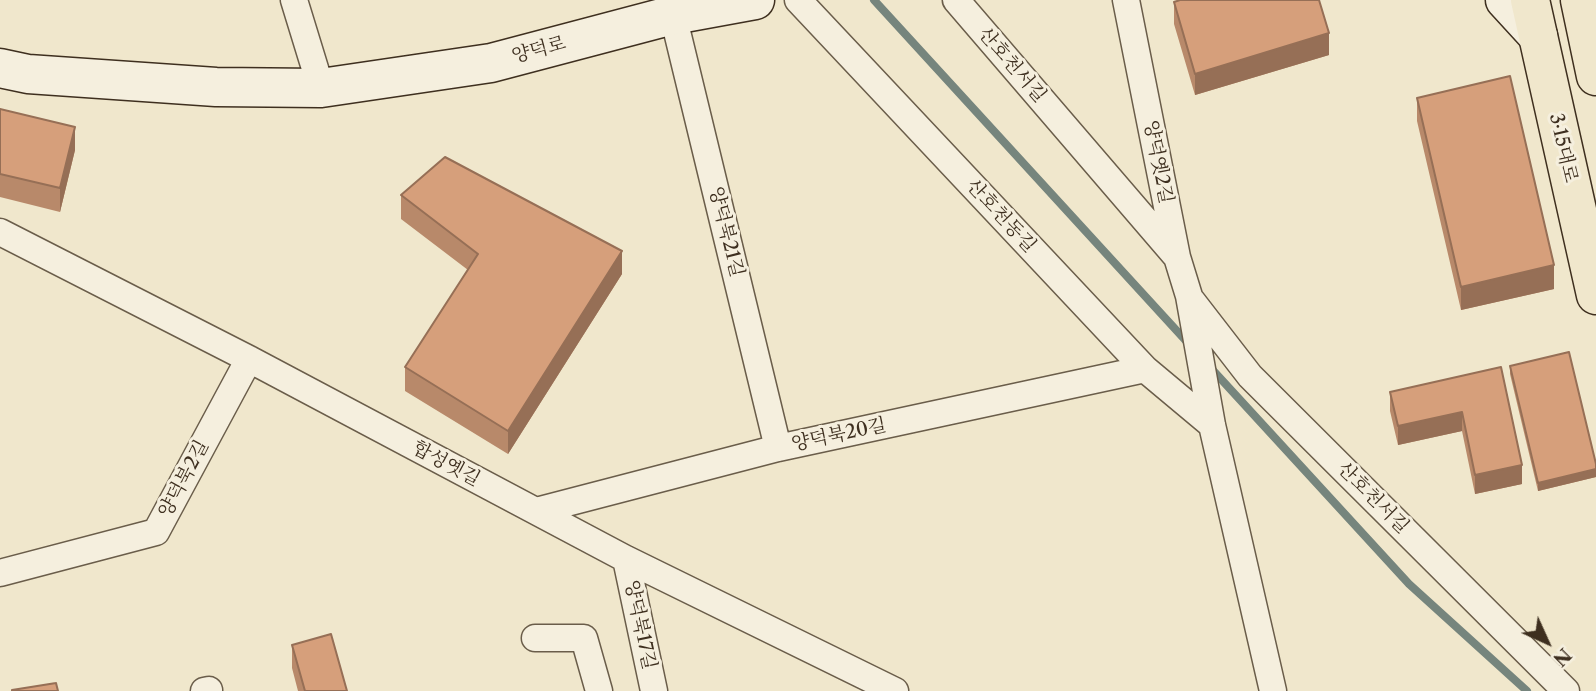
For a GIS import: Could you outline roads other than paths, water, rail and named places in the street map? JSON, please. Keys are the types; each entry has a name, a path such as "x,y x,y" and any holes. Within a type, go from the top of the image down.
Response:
{"main road":[{"name":"양덕로","path":"0,68 28,74 215,87 321,88 491,63 673,15 755,0"},
{"path":"1505,0 1534,18"},
{"path":"1580,0 1596,76"},
{"name":"3·15대로","path":"1534,18 1596,295"}],"street":[{"path":"294,0 321,88"},
{"name":"산호천동길","path":"797,0 1145,369 1211,419"},
{"name":"산호천서길","path":"956,0 1177,257"},
{"name":"양덕옛2길","path":"1126,0 1177,257 1189,296 1211,419"},
{"name":"양덕북21길","path":"673,15 778,448"},
{"name":"합성옛길","path":"0,232 249,359 626,559 895,691"},
{"name":"산호천서길","path":"1189,296 1250,376 1566,691"},
{"name":"양덕북2길","path":"0,573 156,532 249,359"},
{"name":"양덕북20길","path":"536,511 778,448 1145,369"},
{"path":"1211,419 1273,691"},
{"name":"양덕북17길","path":"626,559 654,691"},
{"path":"536,638 584,638 599,691"}],"waterway":[{"path":"874,0 1188,343"},
{"path":"1209,366 1409,584 1527,691"}]}
